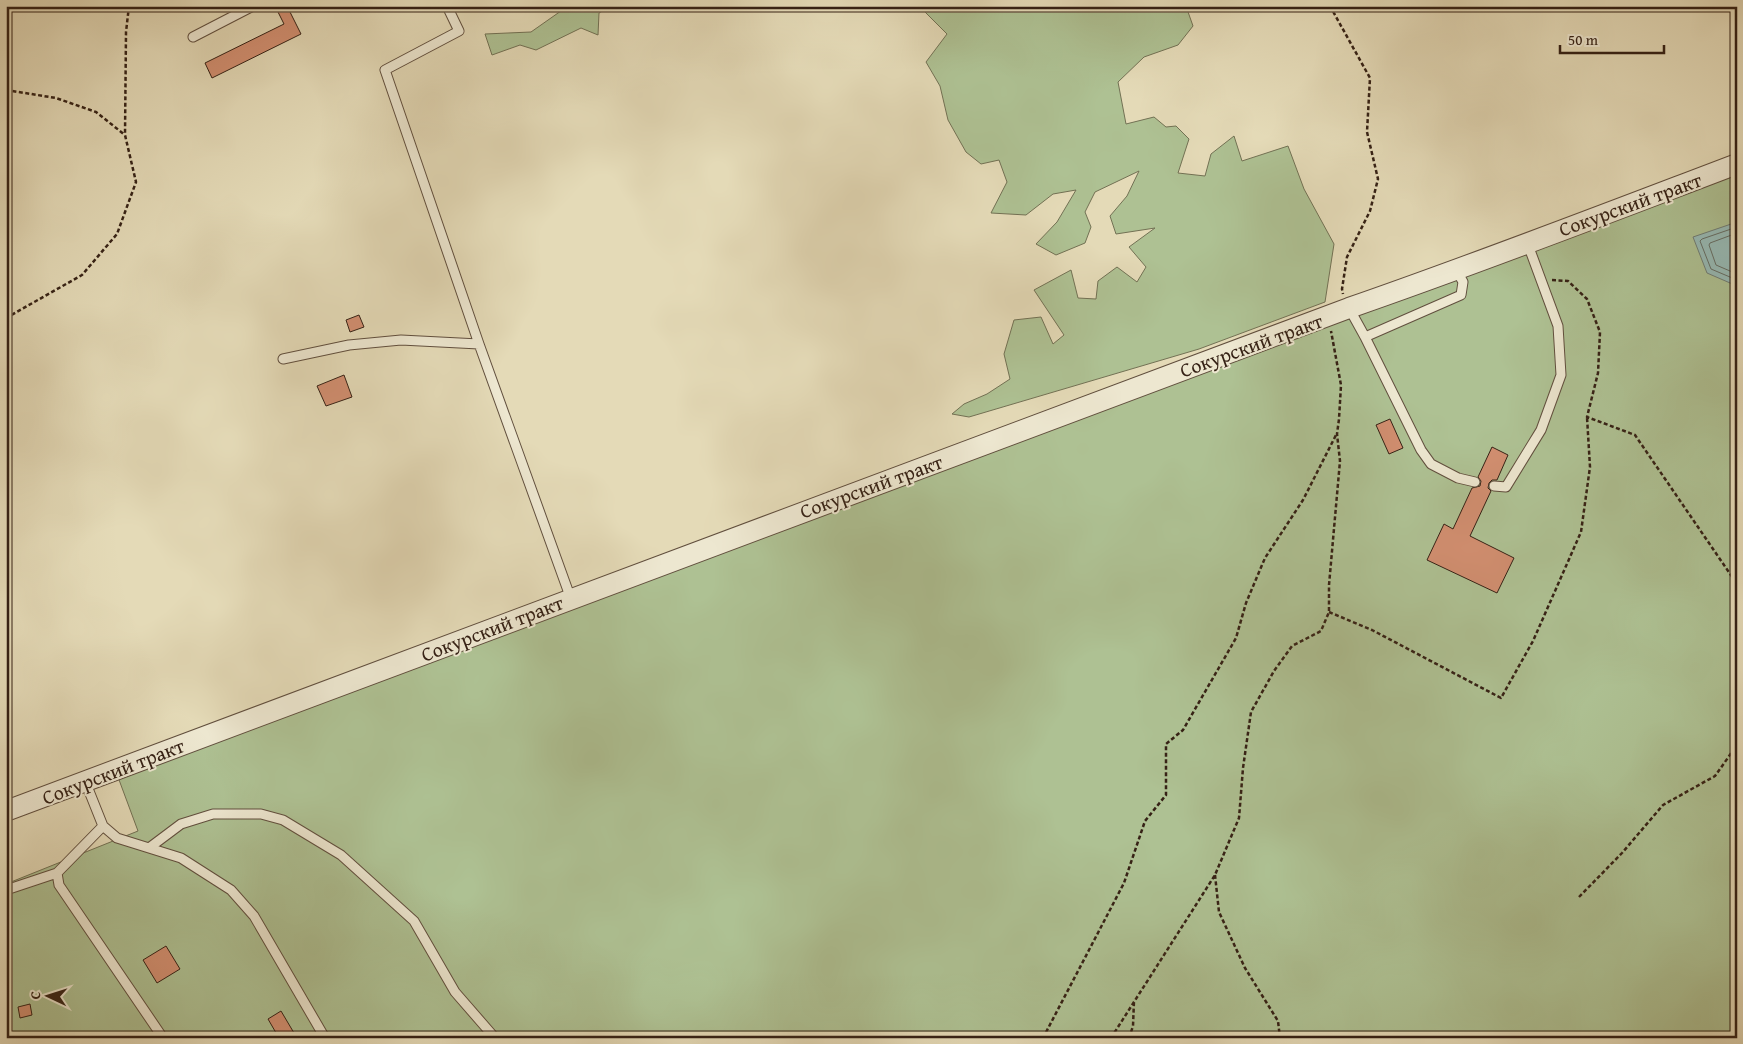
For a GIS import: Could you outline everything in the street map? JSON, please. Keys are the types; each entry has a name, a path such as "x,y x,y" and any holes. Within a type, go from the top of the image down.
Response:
{"street":[{"name":"Сокурский тракт","path":"6,811 1349,308 1457,271 1527,242 1737,164"}],"lane":[{"path":"193,37 253,6"},
{"path":"447,6 459,31 385,70 479,344 571,599"},
{"path":"1494,486 1506,488 1540,430 1561,375 1558,326 1527,242"},
{"path":"1365,337 1461,295 1462,282 1457,271"},
{"path":"1349,308 1420,450 1431,464 1458,478 1475,482"},
{"path":"283,359 349,345 401,340 479,344"},
{"path":"85,781 103,826 117,838 181,858 231,890 254,916 325,1038"},
{"path":"149,848 181,824 213,814 261,814 283,820 341,855 414,921 455,992 495,1038"},
{"path":"6,890 57,873 103,826"},
{"path":"57,873 59,885 163,1038"}],"path":[{"path":"6,318 82,275 117,234 136,182 124,135 126,32 129,6"},
{"path":"1330,6 1370,78 1367,132 1378,179 1370,211 1347,257 1342,289 1349,308"},
{"path":"6,90 56,98 96,112 124,135"},
{"path":"1330,612 1372,630 1502,698 1533,641 1581,532 1590,467 1587,417 1598,373 1600,332 1587,299 1568,281 1541,279"},
{"path":"1043,1038 1124,883 1145,821 1166,795 1166,744 1183,730 1236,638 1246,602 1266,558 1303,500 1337,434 1340,419 1341,385 1329,316"},
{"path":"1587,417 1635,436 1737,584"},
{"path":"1111,1038 1215,875 1239,818 1243,768 1251,712 1274,671 1292,646 1321,631 1330,612 1329,585 1340,461 1337,434"},
{"path":"1579,897 1622,853 1663,805 1716,776 1737,745"},
{"path":"1215,875 1219,912 1245,968 1278,1021 1280,1038"},
{"path":"1130,1038 1133,1026 1134,1000"}],"green space":[{"path":"568,6 611,6 599,13 598,35 581,28 536,50 520,45 492,55 485,34 531,32"},
{"path":"919,6 1182,6 1187,9 1193,26 1178,45 1144,57 1118,82 1126,124 1154,117 1166,127 1176,126 1189,139 1178,173 1205,176 1211,154 1234,136 1242,161 1288,146 1304,189 1334,244 1325,302 1199,349 969,417 952,414 964,404 987,394 1010,379 1004,354 1014,320 1041,317 1053,344 1064,335 1034,290 1071,270 1078,298 1096,299 1098,281 1117,267 1137,282 1146,267 1129,247 1155,228 1116,234 1110,216 1127,196 1139,171 1095,192 1085,212 1091,227 1085,243 1056,255 1036,244 1057,222 1076,190 1053,194 1026,215 991,213 1007,182 999,160 981,164 966,152 948,120 940,86 926,62 947,34"},
{"path":"1737,164 1737,1038 6,1038 6,884 138,831 115,769"}],"water":[{"path":"1737,222 1737,286 1707,273 1693,237"}],"building":[{"path":"275,6 287,6 301,34 212,78 205,63 284,24"},
{"path":"359,315 364,327 350,332 346,320"},
{"path":"344,375 352,397 326,406 317,386"},
{"path":"1390,419 1403,448 1389,454 1376,425"},
{"path":"1492,447 1508,455 1497,480 1492,480 1489,483 1488,488 1491,491 1470,536 1514,558 1497,593 1427,560 1444,524 1453,529 1472,488 1480,486 1481,481 1478,477"},
{"path":"166,946 180,969 157,983 143,960"},
{"path":"30,1004 32,1015 20,1018 18,1007"},
{"path":"281,1011 297,1038 279,1038 268,1019"}]}
